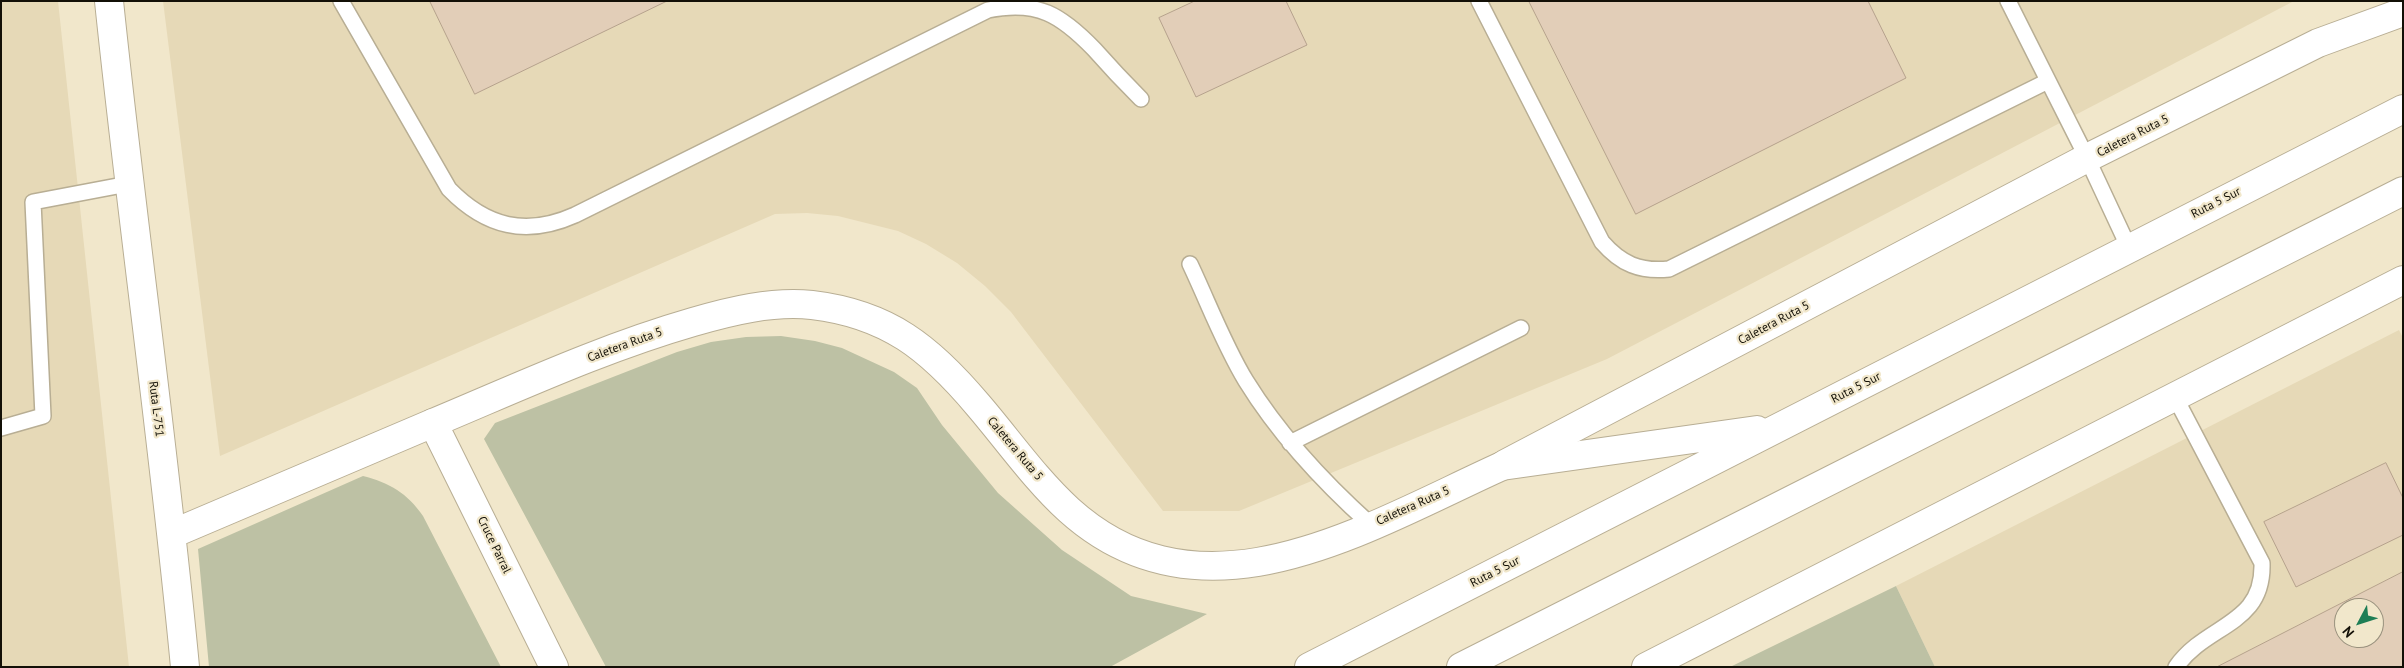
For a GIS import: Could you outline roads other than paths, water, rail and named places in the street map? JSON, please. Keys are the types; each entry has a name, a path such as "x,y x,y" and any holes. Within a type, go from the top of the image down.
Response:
{"main road":[{"name":"Ruta L-751","path":"109,1 128,184 172,534 185,667"},
{"name":"Caletera Ruta 5","path":"433,423 579,362 672,328 748,308 778,304 809,305 841,310 872,320 902,334 927,350 949,370 1050,490 1070,510 1116,542 1144,554 1174,563 1205,566 1254,564 1306,551 1371,525 1502,466 2088,158 2318,43 2403,12"},
{"name":"Ruta 5 Sur","path":"1309,667 2403,108"},
{"path":"1461,667 2403,190"},
{"path":"1646,667 2403,280"},
{"path":"172,534 433,423"},
{"name":"Cruce Parral","path":"433,423 554,667"},
{"path":"1502,466 1778,427"}],"lane":[{"path":"340,1 449,189 464,205 482,216 503,224 522,227 558,222 575,215 979,14 1006,4 1025,4 1044,9 1062,18 1141,100"},
{"path":"1479,1 1602,242 1623,262 1636,268 1652,271 1669,269 2048,81"},
{"path":"2008,1 2088,158 2129,248"},
{"path":"1,428 43,416 33,202 128,184"},
{"path":"1190,264 1245,379 1290,443 1327,485 1371,525"},
{"path":"1290,443 1521,328"},
{"path":"2175,397 2262,563 2263,576 2257,595 2248,610 2203,641 2176,667"}]}
